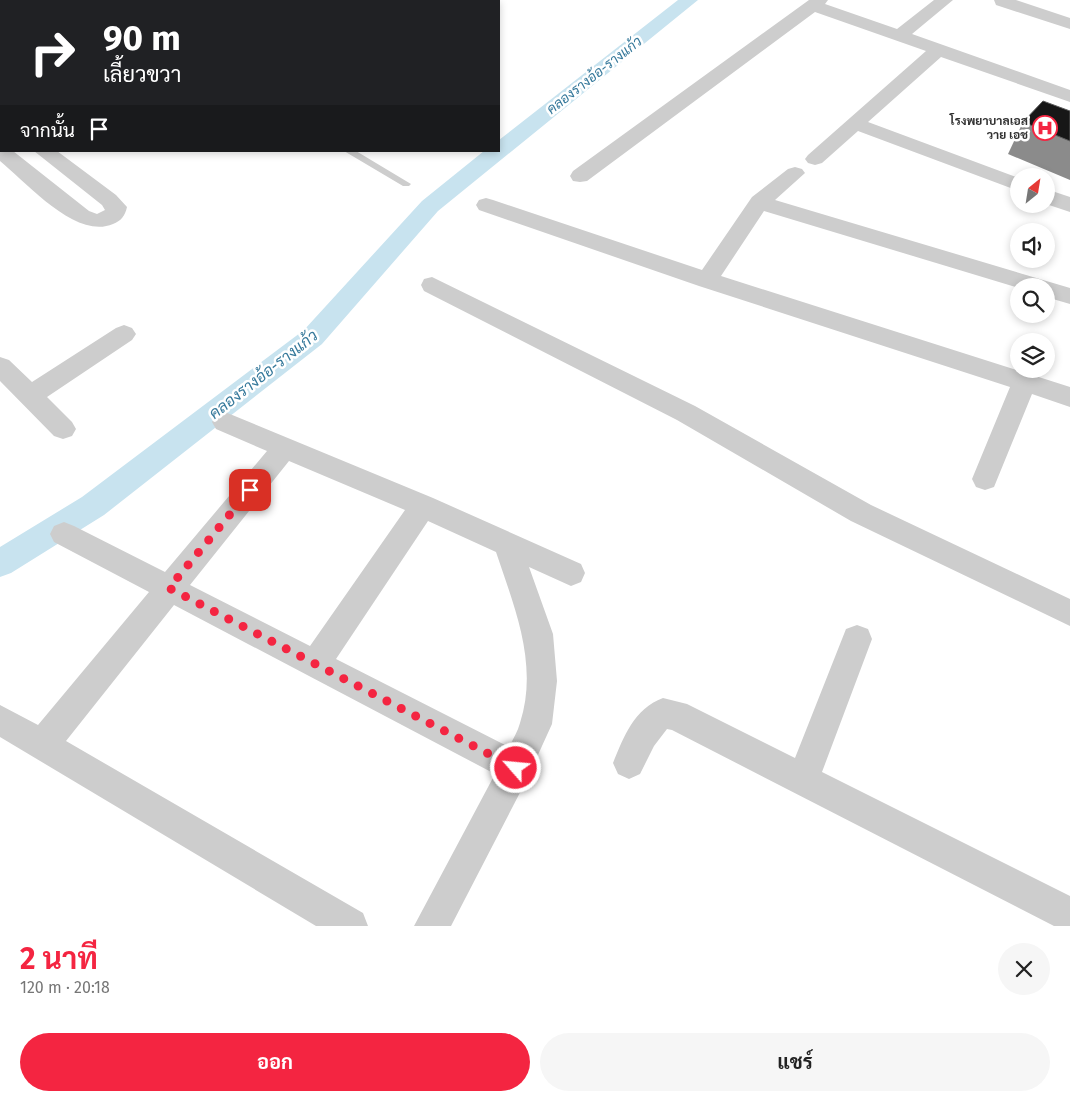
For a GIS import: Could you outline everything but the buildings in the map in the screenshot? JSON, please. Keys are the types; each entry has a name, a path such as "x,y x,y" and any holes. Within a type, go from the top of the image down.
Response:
{"street":[{"path":"899,36 945,0"},
{"path":"1002,1 1070,24"},
{"path":"580,176 817,3 899,36 1070,96"},
{"path":"815,158 938,50"},
{"path":"854,123 1010,183"},
{"path":"1,152 80,215 99,221 108,218 115,212 116,206 45,152"},
{"path":"708,280 759,202 796,173"},
{"path":"1055,199 1070,205"},
{"path":"759,202 1011,278"},
{"path":"486,205 708,280 1070,396"},
{"path":"432,285 686,413 861,513 1070,613"},
{"path":"1055,292 1070,296"},
{"path":"30,396 124,334"},
{"path":"0,366 63,428"},
{"path":"986,479 1024,382"},
{"path":"225,422 423,506 571,573"},
{"path":"43,744 285,447"},
{"path":"315,665 423,506"},
{"path":"64,534 516,768"},
{"path":"432,926 516,768 536,724 542,681 538,634 507,544"},
{"path":"803,779 857,639"},
{"path":"629,763 655,717 663,713 676,715 1070,915"},
{"path":"0,720 350,926"}],"lane":[{"path":"352,152 406,184"}],"waterway":[{"name":"คลองรางอ้อ-รางแก้ว","path":"500,150 689,0"},
{"name":"คลองรางอ้อ-รางแก้ว","path":"0,563 93,506 313,337 430,206 497,152"}],"place":[{"name":"โรงพยาบาลเอส วาย เอช","path":"1045,128"}],"route":[{"path":"250,490 169,588 516,768"}]}
